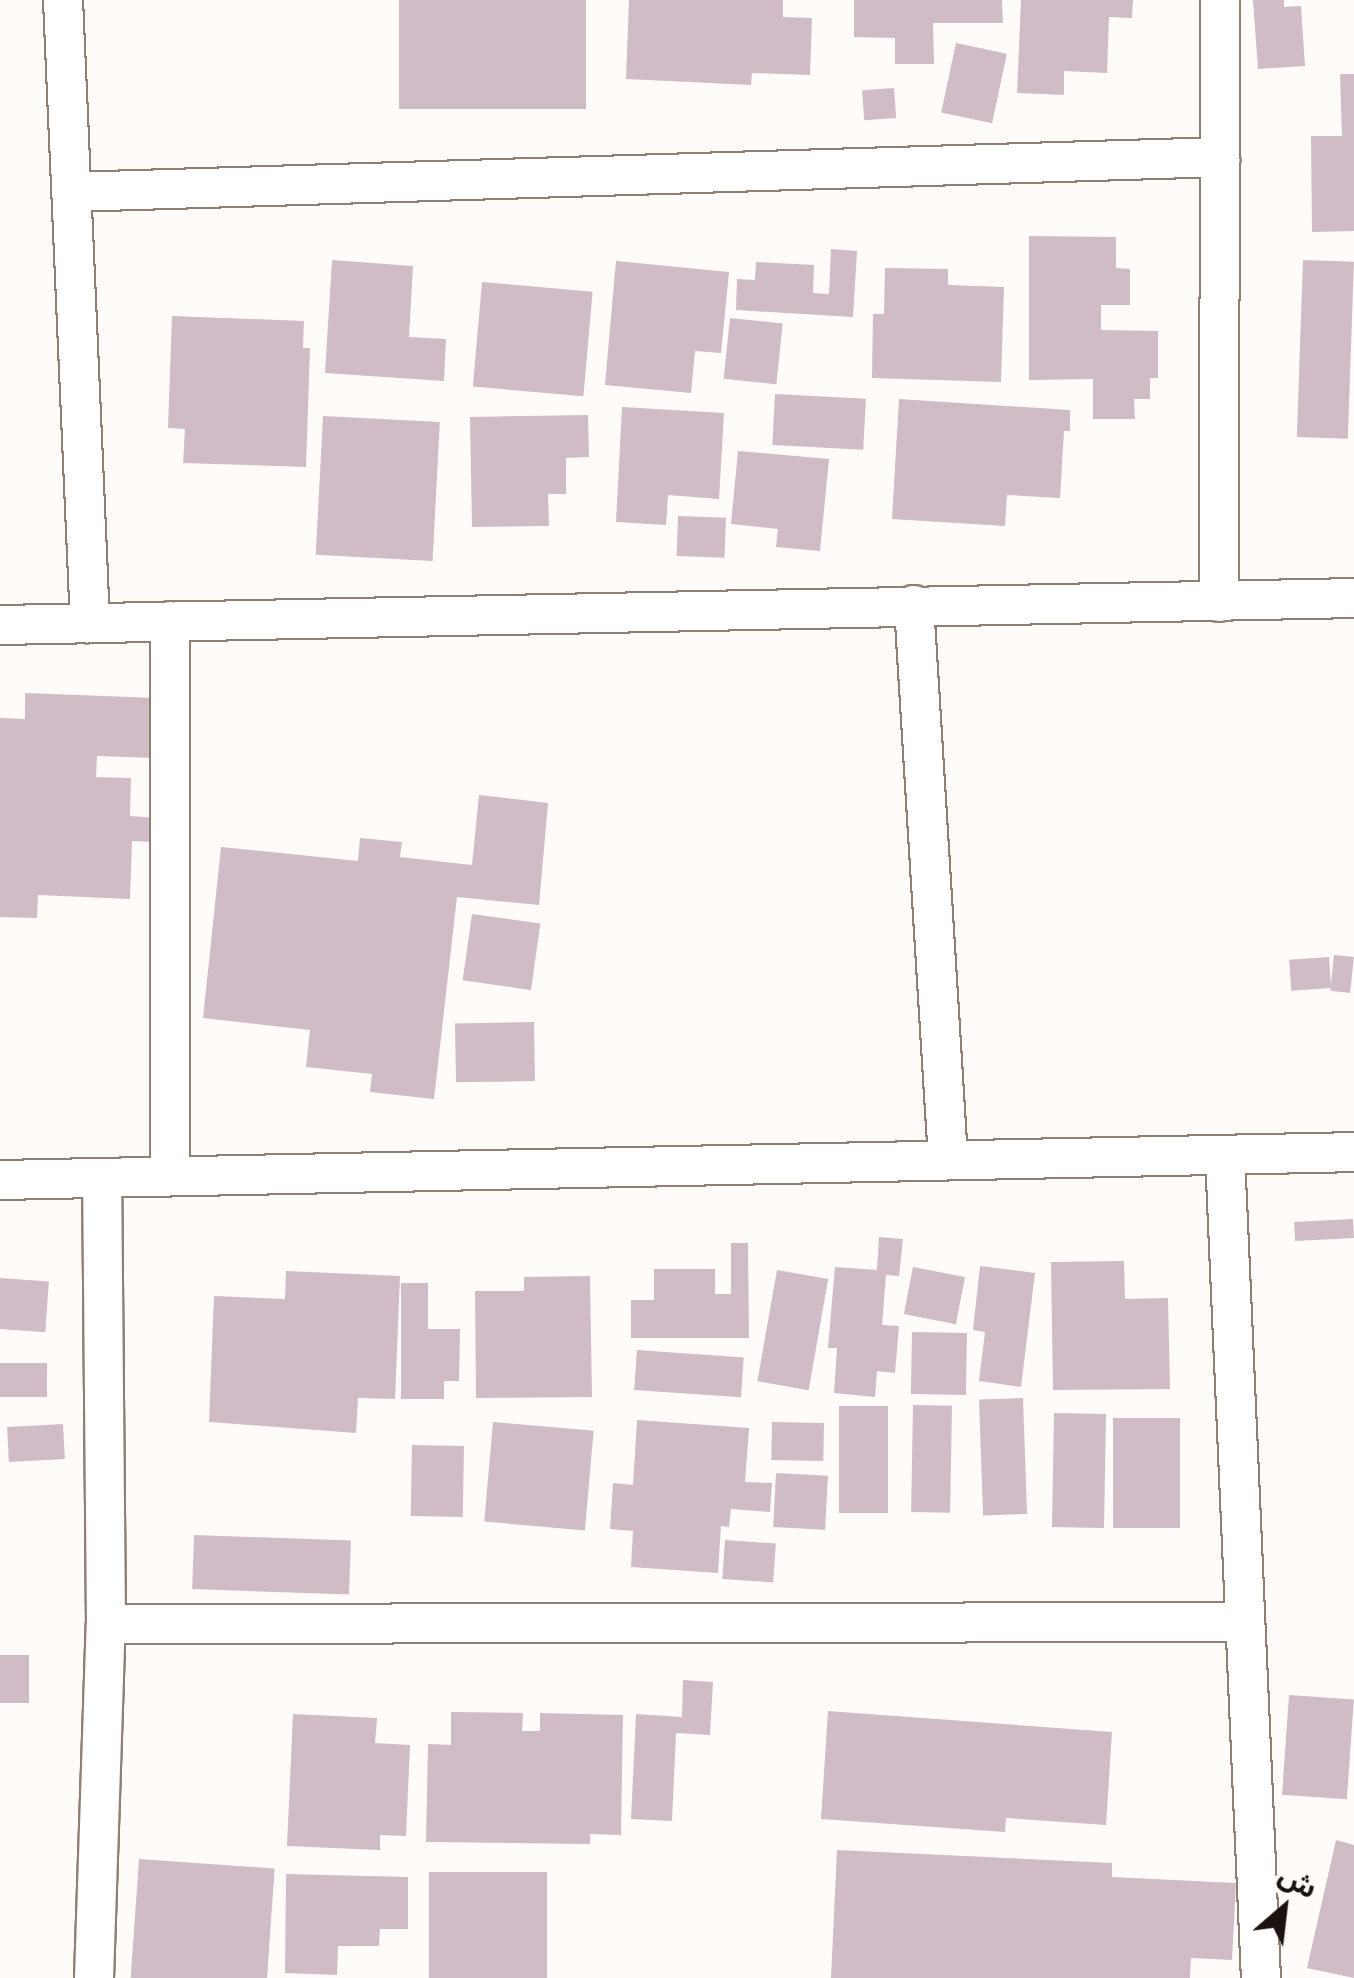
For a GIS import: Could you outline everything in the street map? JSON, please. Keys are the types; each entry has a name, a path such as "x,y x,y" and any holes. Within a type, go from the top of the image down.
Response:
{"street":[{"path":"63,0 90,623"},
{"path":"1219,602 1220,0"},
{"path":"71,192 1220,157"},
{"path":"0,625 1354,598"},
{"path":"914,605 948,1160"},
{"path":"170,621 170,1176"},
{"path":"0,1180 1354,1152"},
{"path":"1225,1155 1261,1978"},
{"path":"94,1978 106,1624 102,1178"},
{"path":"106,1624 1245,1622"}],"building":[{"path":"399,0 586,0 586,109 399,109"},
{"path":"629,0 783,0 783,17 812,18 810,75 752,73 751,85 626,79"},
{"path":"854,0 1002,0 1003,23 933,23 934,64 895,64 895,38 854,37"},
{"path":"1021,0 1133,0 1132,18 1109,17 1107,73 1064,71 1064,95 1017,93"},
{"path":"1253,0 1284,0 1284,7 1301,6 1305,66 1258,69"},
{"path":"956,43 1007,54 992,123 941,112"},
{"path":"1340,74 1354,74 1354,231 1312,232 1311,136 1342,136"},
{"path":"894,88 896,118 864,120 862,90"},
{"path":"1029,236 1116,237 1116,268 1130,269 1130,305 1101,305 1101,330 1158,331 1158,378 1150,378 1150,399 1134,399 1135,419 1093,419 1093,379 1029,380"},
{"path":"831,249 857,251 853,317 736,310 737,279 755,280 756,262 814,265 813,293 829,294"},
{"path":"332,260 413,266 409,337 446,339 444,381 325,373"},
{"path":"1303,260 1354,262 1348,439 1297,437"},
{"path":"616,261 729,272 721,353 695,351 691,393 605,385"},
{"path":"885,268 948,269 948,285 1004,287 1001,382 872,378 873,314 884,314"},
{"path":"482,282 593,292 583,396 473,387"},
{"path":"172,316 304,321 303,348 310,348 306,467 183,463 185,429 168,428"},
{"path":"730,318 783,324 776,384 724,379"},
{"path":"775,394 866,399 863,450 772,445"},
{"path":"899,399 1070,410 1070,431 1064,431 1060,498 1007,495 1005,526 892,519"},
{"path":"622,407 724,413 719,499 668,495 666,525 616,522"},
{"path":"588,415 589,457 566,458 566,494 548,494 549,526 472,527 470,417"},
{"path":"323,416 440,422 433,561 316,555"},
{"path":"738,451 829,459 820,551 776,547 778,529 731,524"},
{"path":"678,516 726,518 725,558 677,556"},
{"path":"25,693 156,698 155,758 97,756 96,777 131,778 130,816 158,818 157,842 132,841 130,899 38,895 37,918 0,917 0,718 25,719"},
{"path":"479,795 548,803 539,905 457,897 434,1099 370,1092 372,1074 306,1067 310,1030 203,1018 221,847 358,861 360,838 402,842 400,857 472,865"},
{"path":"472,914 540,924 531,990 463,980"},
{"path":"1334,955 1354,957 1350,993 1330,991"},
{"path":"1329,957 1331,988 1291,991 1289,960"},
{"path":"534,1022 535,1081 456,1082 455,1023"},
{"path":"1353,1219 1354,1238 1295,1241 1294,1222"},
{"path":"879,1237 903,1239 899,1276 886,1275 882,1325 899,1326 895,1373 877,1371 875,1397 834,1393 837,1348 828,1348 835,1267 877,1270"},
{"path":"731,1243 748,1243 749,1338 631,1338 631,1300 654,1300 654,1269 715,1269 715,1294 731,1294"},
{"path":"1124,1261 1125,1299 1168,1298 1170,1389 1053,1390 1051,1262"},
{"path":"980,1266 1035,1273 1021,1387 979,1381 985,1332 973,1330"},
{"path":"913,1267 965,1277 956,1324 904,1314"},
{"path":"777,1270 828,1279 809,1390 757,1381"},
{"path":"286,1271 400,1276 395,1399 358,1398 356,1433 209,1422 214,1296 285,1299"},
{"path":"590,1276 592,1397 476,1398 475,1291 524,1291 524,1277"},
{"path":"0,1278 49,1281 45,1332 0,1329"},
{"path":"401,1283 428,1283 428,1329 460,1329 459,1381 444,1381 444,1399 401,1399"},
{"path":"912,1332 967,1333 966,1395 911,1394"},
{"path":"637,1350 744,1357 741,1397 634,1390"},
{"path":"0,1363 47,1363 47,1397 0,1397"},
{"path":"1023,1398 1027,1514 983,1515 979,1400"},
{"path":"913,1405 952,1406 950,1513 911,1512"},
{"path":"839,1406 888,1406 888,1513 839,1513"},
{"path":"1054,1413 1106,1414 1104,1528 1052,1527"},
{"path":"1113,1418 1180,1418 1180,1528 1113,1528"},
{"path":"637,1420 749,1428 745,1482 772,1483 770,1512 731,1509 729,1527 721,1526 718,1573 631,1567 633,1531 610,1529 613,1483 633,1485"},
{"path":"493,1422 594,1431 585,1530 484,1522"},
{"path":"772,1422 824,1423 823,1461 771,1460"},
{"path":"63,1424 65,1459 9,1462 7,1427"},
{"path":"412,1445 464,1446 463,1517 411,1516"},
{"path":"776,1473 828,1476 825,1530 773,1527"},
{"path":"194,1535 351,1540 349,1594 192,1589"},
{"path":"725,1540 776,1544 773,1582 722,1579"},
{"path":"0,1655 29,1655 29,1703 0,1703"},
{"path":"683,1680 713,1682 710,1735 676,1733 672,1821 631,1819 636,1714 682,1717"},
{"path":"1289,1695 1354,1700 1347,1799 1282,1795"},
{"path":"828,1711 1112,1732 1106,1825 1006,1818 1005,1832 821,1819"},
{"path":"451,1712 523,1713 522,1731 540,1731 540,1713 623,1715 621,1835 590,1834 590,1844 426,1842 428,1744 451,1745"},
{"path":"293,1714 377,1718 375,1743 410,1745 406,1836 380,1835 380,1850 287,1846"},
{"path":"1336,1840 1354,1845 1354,1978 1307,1968"},
{"path":"837,1850 1112,1863 1112,1877 1236,1883 1232,1960 1191,1958 1190,1978 831,1978"},
{"path":"139,1859 275,1868 267,1978 131,1978"},
{"path":"429,1872 547,1872 547,1978 429,1978"},
{"path":"286,1874 408,1877 408,1929 380,1929 379,1946 338,1946 337,1975 285,1973"}]}
